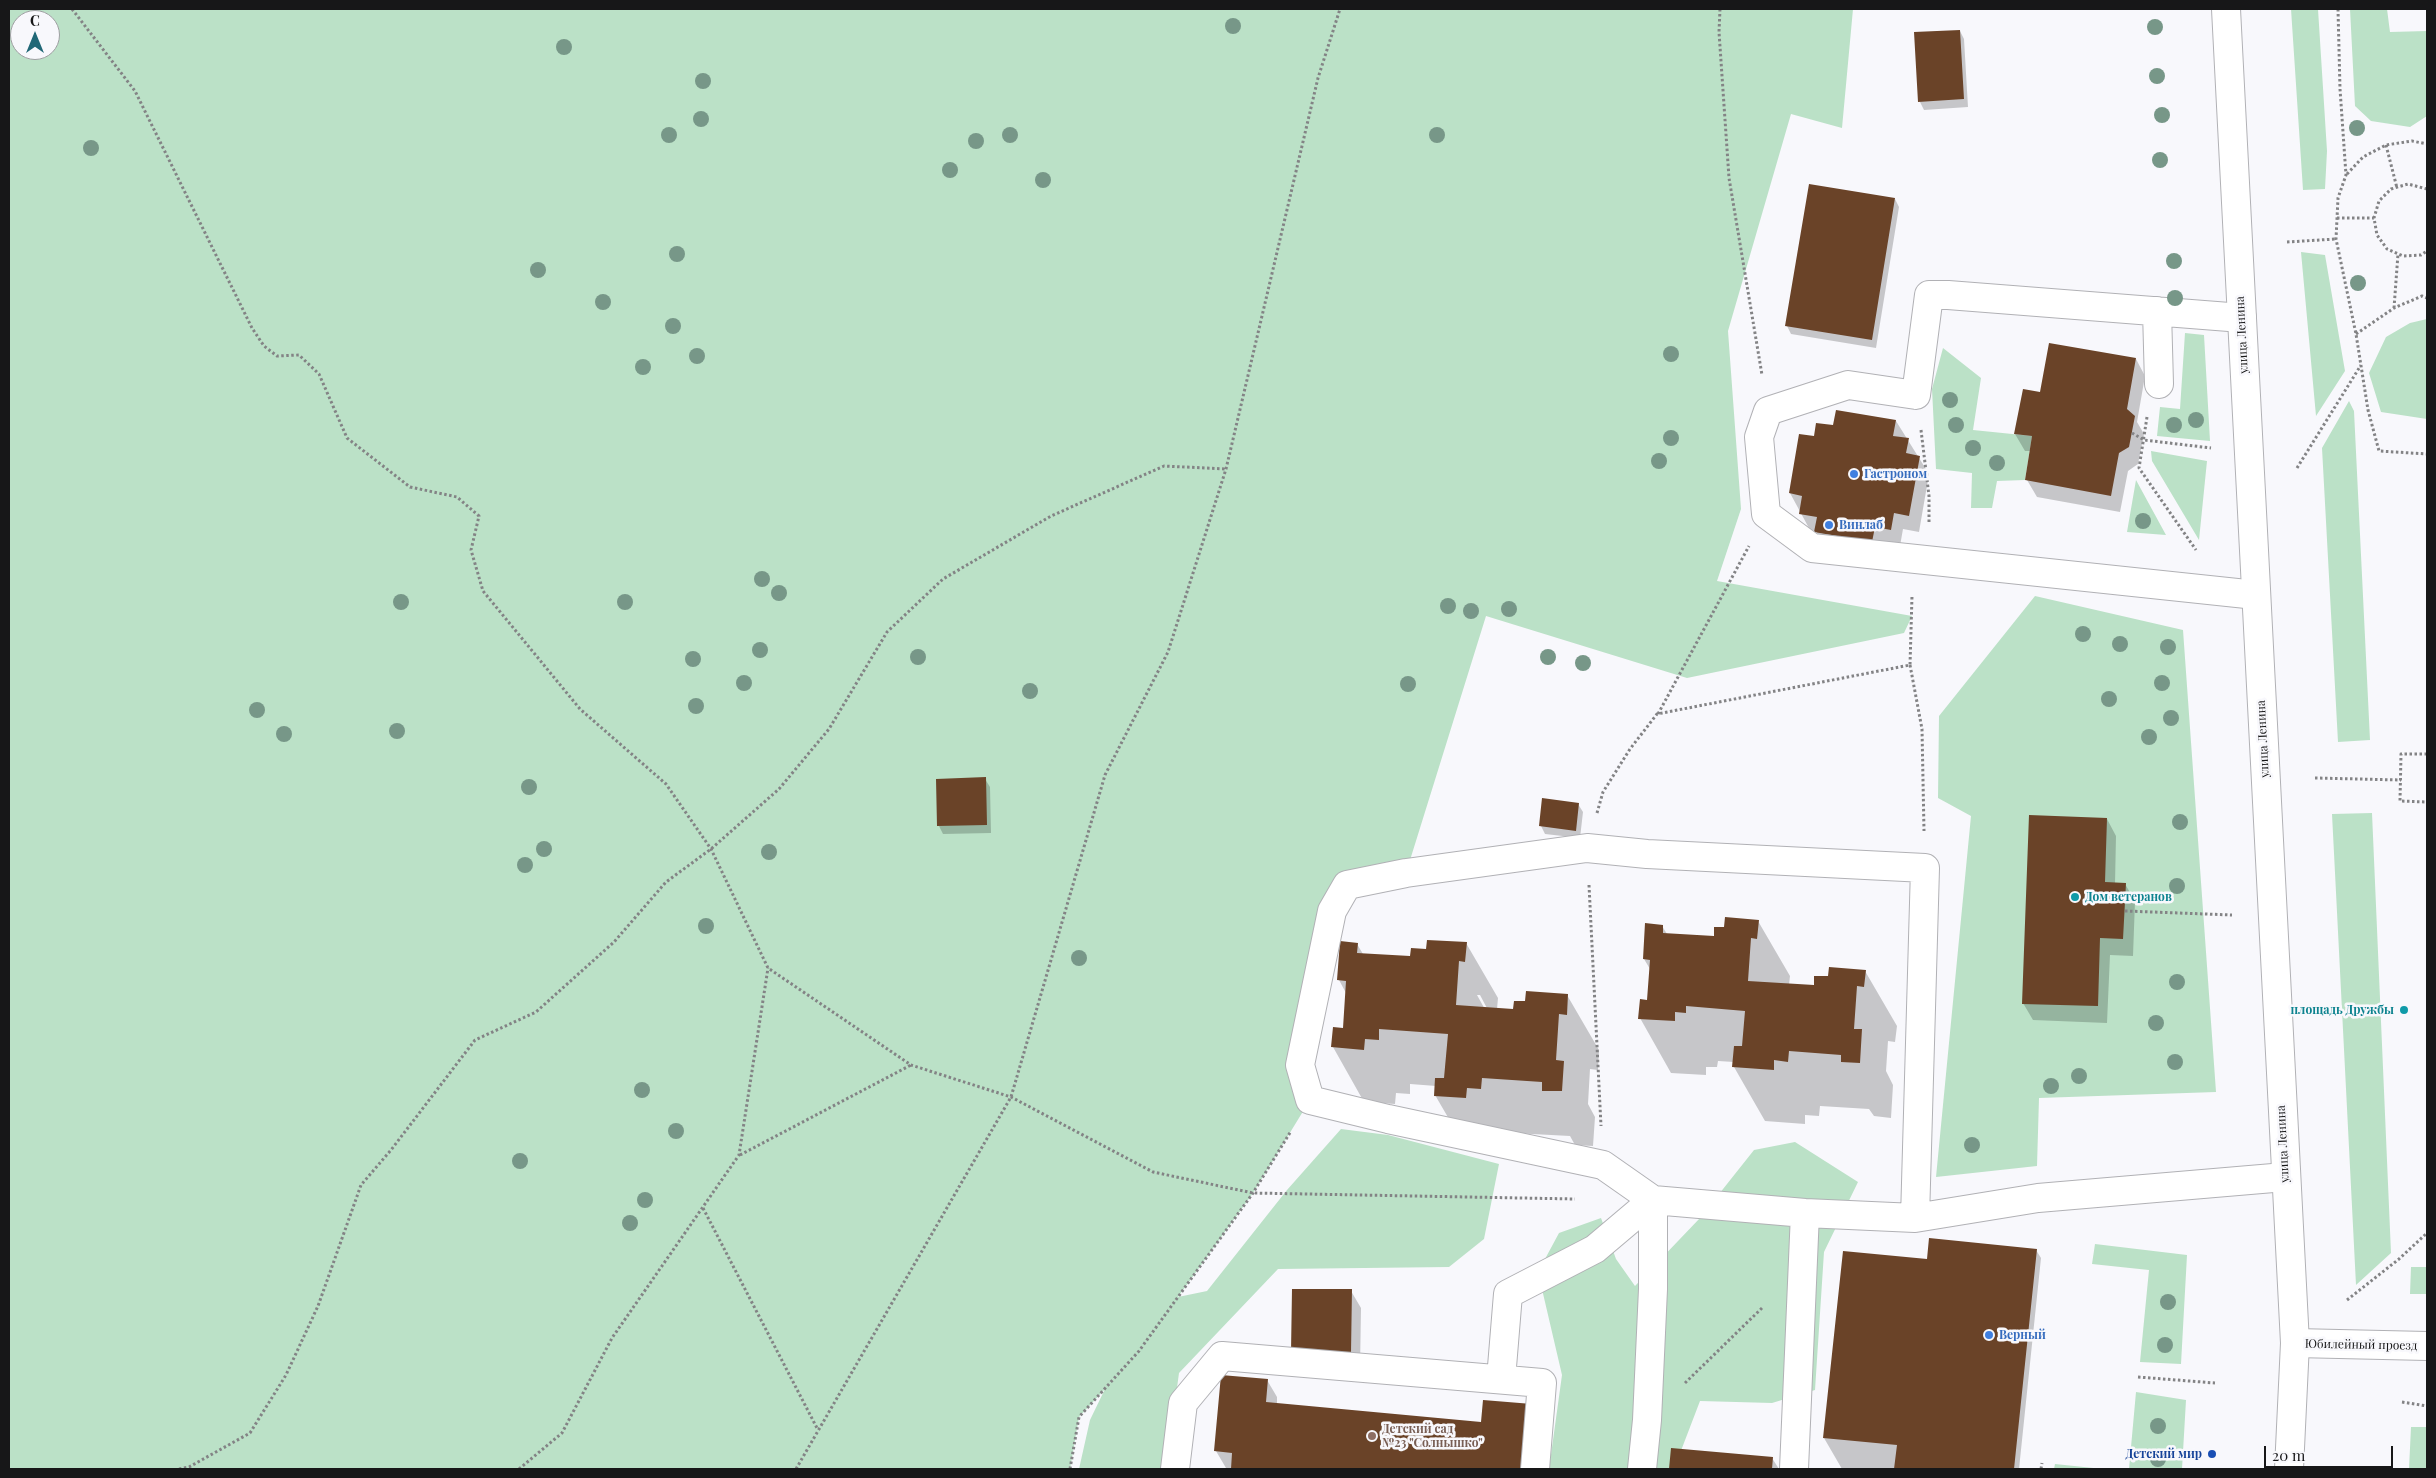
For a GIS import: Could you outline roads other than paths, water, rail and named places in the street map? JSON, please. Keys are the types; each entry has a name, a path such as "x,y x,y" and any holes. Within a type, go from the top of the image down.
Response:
{"main road":[{"name":"улица Ленина","path":"2226,9 2295,1343 2289,1469"},
{"path":"2242,318 1929,295 1916,395 1848,385 1768,411 1759,437 1766,514 1812,548 2256,595"},
{"path":"2157,311 2159,384"},
{"path":"1915,1218 1925,868 1647,854 1587,848 1406,873 1347,885 1332,911 1300,1065 1310,1100 1388,1119 1603,1164 1653,1200 1805,1213 1915,1218 2038,1198 2285,1177"},
{"path":"1501,1379 1508,1294 1595,1249 1653,1200"},
{"path":"1642,1469 1647,1420 1653,1290 1653,1200"},
{"path":"1794,1469 1801,1271 1805,1213"},
{"name":"Юбилейный проезд","path":"2295,1343 2427,1346"},
{"path":"1175,1469 1183,1403 1222,1356 1542,1383 1535,1469"}],"place":[{"name":"Гастроном","path":"1854,474"},
{"name":"Винлаб","path":"1829,525"},
{"name":"Дом ветеранов","path":"2075,897"},
{"name":"площадь Дружбы","path":"2404,1010"},
{"name":"Верный","path":"1989,1335"},
{"name":"Детский сад №23 \"Солнышко\"","path":"1372,1436"},
{"name":"Детский мир","path":"2212,1454"}]}
